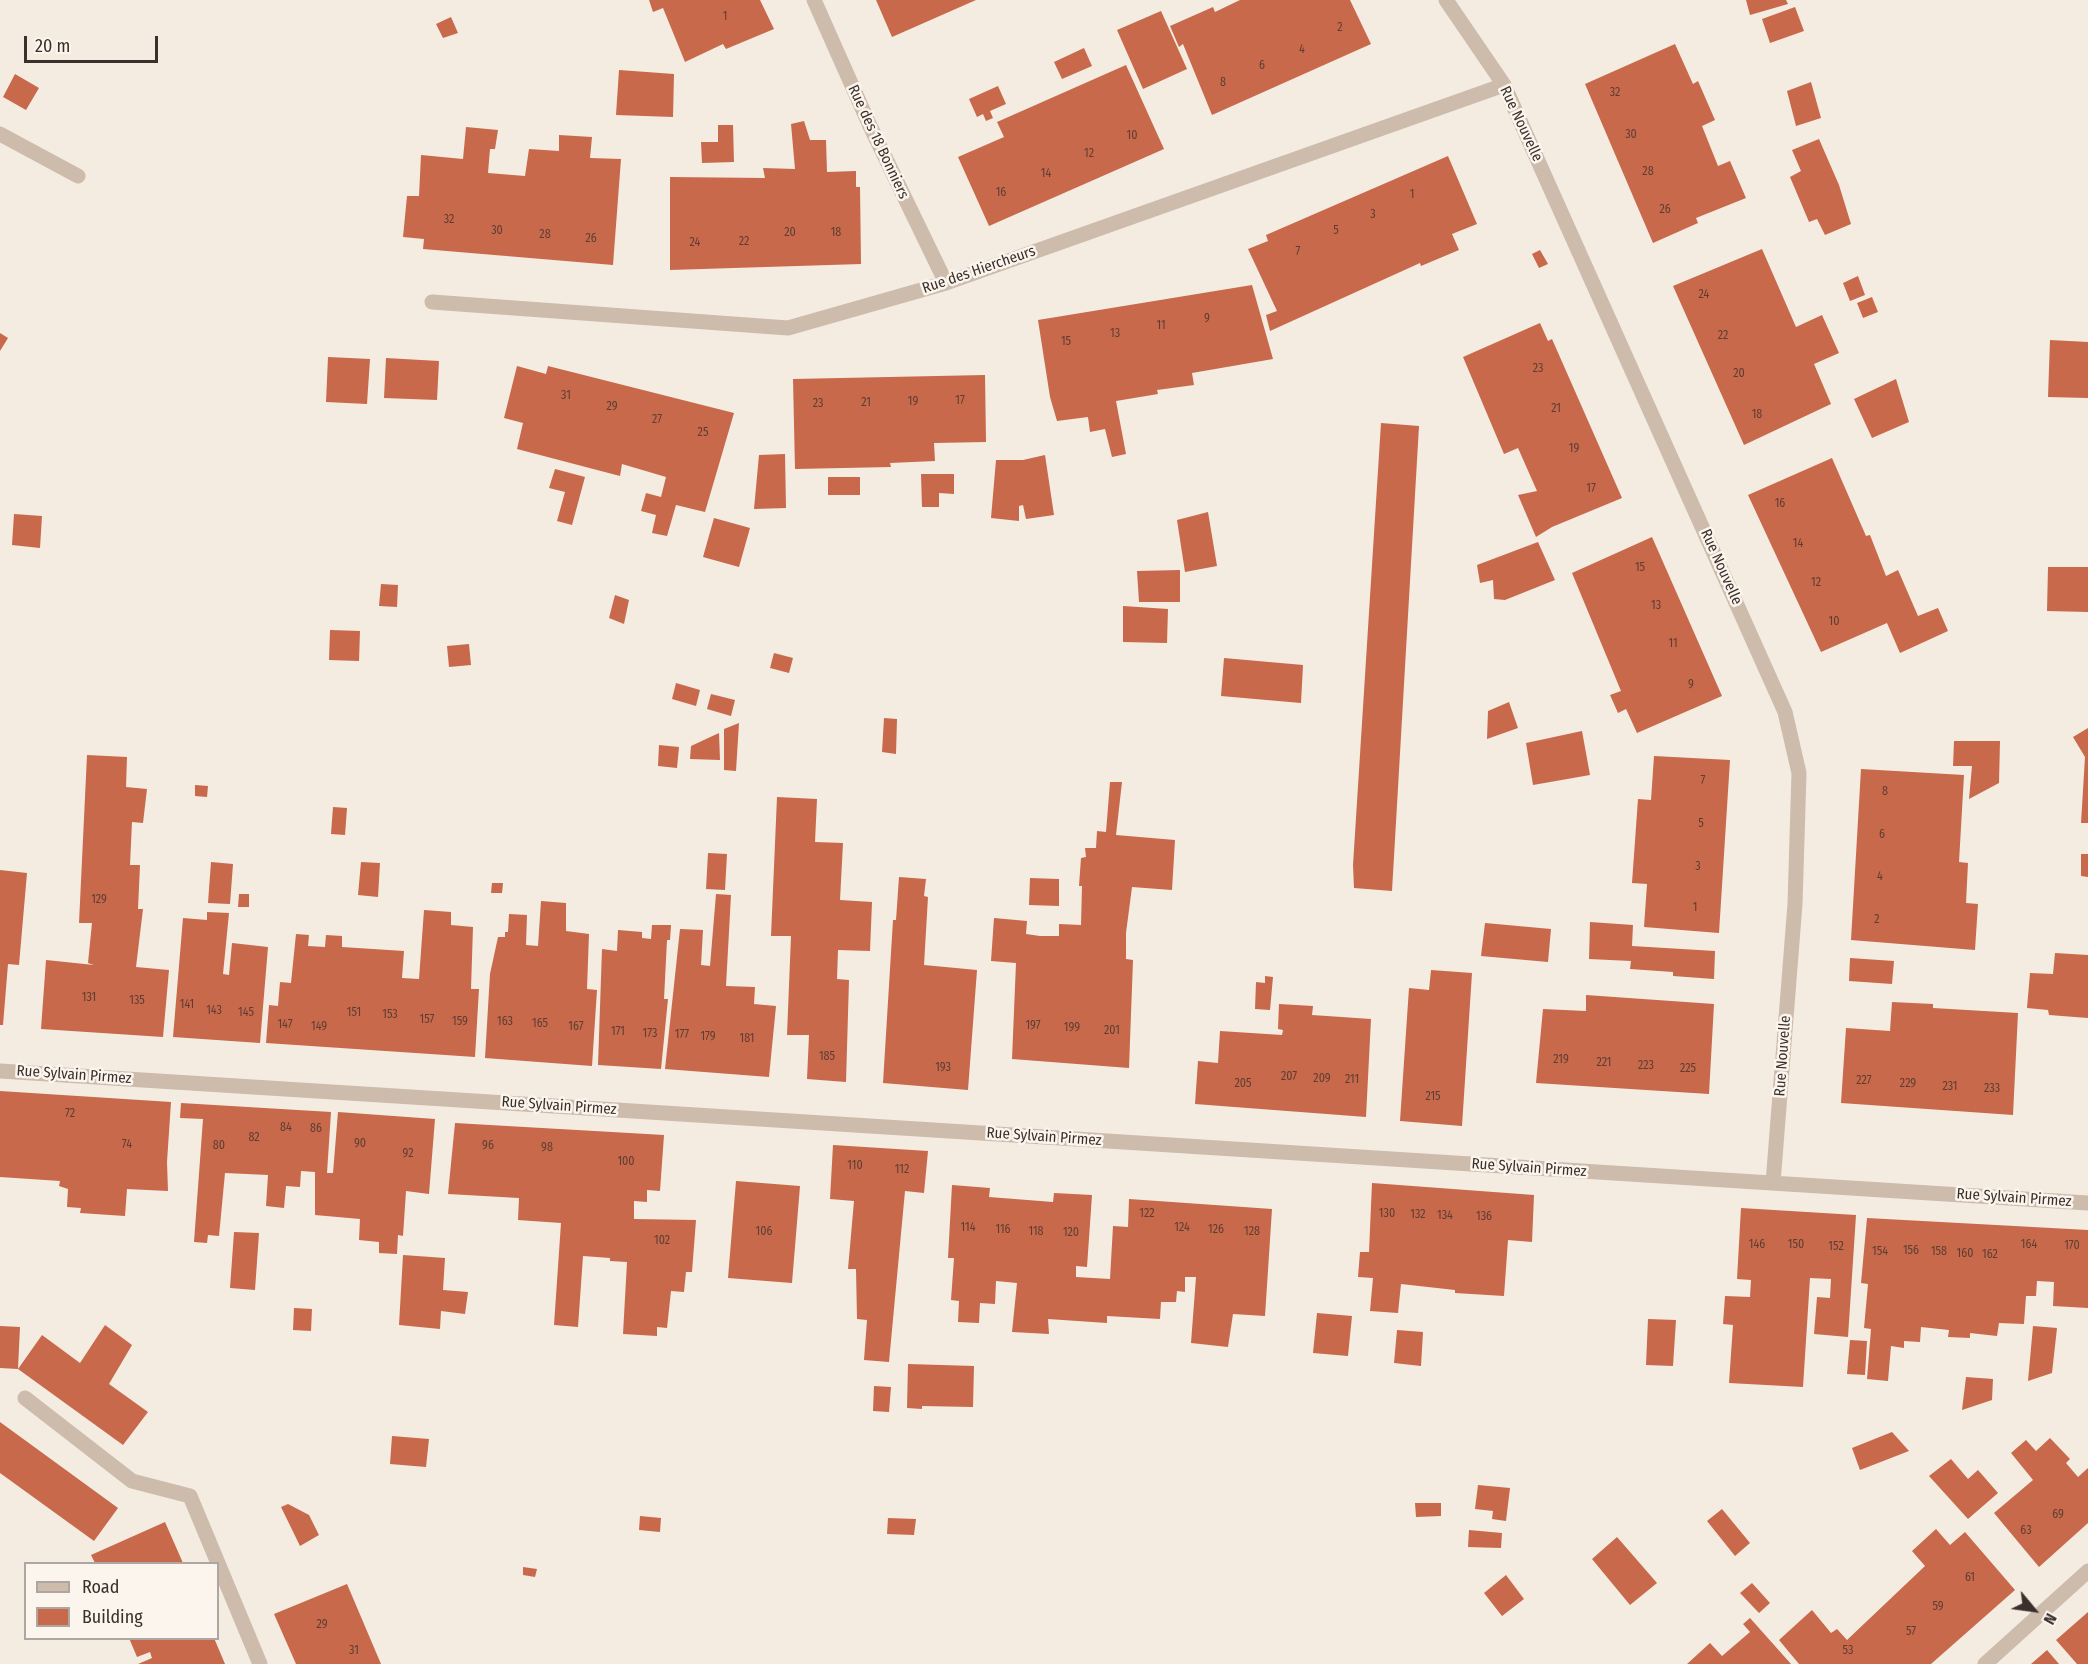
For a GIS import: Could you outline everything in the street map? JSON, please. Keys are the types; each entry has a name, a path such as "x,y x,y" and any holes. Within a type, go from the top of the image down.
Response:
{"street":[{"name":"Rue des 18 Bonniers","path":"814,0 870,126 946,283"},
{"name":"Rue Nouvelle","path":"1446,0 1504,85 1785,712 1799,773 1795,904 1773,1183"},
{"name":"Rue des Hiercheurs","path":"432,302 788,328 946,283 1504,85"},
{"path":"0,134 78,176"},
{"name":"Rue Sylvain Pirmez","path":"0,1071 2088,1203"},
{"path":"25,1398 132,1481 190,1496 218,1562"},
{"path":"219,1566 260,1664"},
{"path":"1985,1664 2088,1571"}],"building":[{"path":"649,0 760,0 774,29 726,49 723,44 685,62 663,8 653,12"},
{"path":"876,0 976,0 892,37"},
{"path":"1240,0 1350,0 1371,44 1212,115 1183,44 1179,47 1170,26 1213,7 1215,12"},
{"path":"1746,0 1786,0 1788,4 1750,15"},
{"path":"1795,7 1804,31 1770,43 1762,19"},
{"path":"1161,11 1187,69 1143,89 1117,30"},
{"path":"451,17 458,33 443,38 436,24"},
{"path":"1675,44 1693,84 1698,81 1715,120 1702,126 1718,166 1730,161 1746,198 1696,218 1698,223 1653,243 1585,84"},
{"path":"1084,48 1092,66 1062,79 1054,62"},
{"path":"1126,65 1164,149 989,226 958,157 1004,137 997,122"},
{"path":"619,70 674,74 673,117 616,115"},
{"path":"15,74 39,88 26,110 3,97"},
{"path":"1811,82 1821,118 1796,126 1787,91"},
{"path":"998,86 1006,104 990,111 993,118 986,121 983,114 977,117 969,99"},
{"path":"804,121 810,140 826,140 827,172 856,171 856,187 860,187 861,264 670,270 670,177 765,178 763,168 795,169 791,124"},
{"path":"718,125 733,125 734,162 702,163 701,142 718,142"},
{"path":"466,127 498,130 495,149 490,149 488,173 525,176 529,149 559,151 559,135 592,137 590,158 621,159 613,265 423,249 424,239 403,237 407,196 419,196 421,155 463,159"},
{"path":"1819,139 1839,185 1851,224 1825,235 1817,219 1809,222 1790,177 1801,171 1792,150"},
{"path":"1448,156 1477,224 1452,234 1459,250 1421,266 1420,263 1270,331 1266,315 1277,311 1248,249 1268,241 1266,235"},
{"path":"1762,249 1796,327 1822,315 1839,353 1814,364 1831,404 1744,445 1673,286"},
{"path":"1540,250 1548,264 1539,268 1532,254"},
{"path":"1858,276 1865,295 1850,301 1843,283"},
{"path":"1252,285 1273,359 1192,373 1194,385 1157,390 1158,394 1116,401 1126,454 1112,457 1105,429 1090,432 1088,417 1057,421 1050,397 1038,320"},
{"path":"1872,297 1878,312 1863,318 1857,303"},
{"path":"1540,323 1548,341 1552,339 1622,498 1552,527 1536,537 1518,495 1537,491 1518,448 1504,454 1463,357"},
{"path":"0,333 8,338 0,351"},
{"path":"2050,340 2088,342 2088,398 2048,397"},
{"path":"328,357 370,359 367,404 326,402"},
{"path":"386,358 439,361 437,400 384,398"},
{"path":"517,366 546,374 548,366 734,413 705,512 676,505 667,536 652,533 656,515 641,511 646,493 661,497 666,477 622,464 620,476 517,449 523,423 504,418"},
{"path":"985,375 986,442 934,443 935,461 890,463 891,467 795,469 793,379"},
{"path":"1896,379 1909,422 1872,438 1854,399"},
{"path":"1381,423 1419,426 1392,891 1354,888 1353,865"},
{"path":"785,454 786,508 754,509 759,455"},
{"path":"1045,455 1054,515 1026,519 1023,505 1019,506 1019,521 991,518 996,460 1023,460"},
{"path":"1832,458 1866,536 1870,535 1886,576 1898,570 1918,616 1938,608 1948,631 1900,653 1887,623 1821,652 1748,495"},
{"path":"555,469 585,477 572,525 557,521 565,492 549,488"},
{"path":"921,474 954,474 954,494 939,493 939,507 922,507"},
{"path":"828,477 860,477 860,495 828,495"},
{"path":"1208,512 1217,566 1185,572 1177,520"},
{"path":"14,514 42,516 40,548 12,545"},
{"path":"714,518 750,528 739,567 703,557"},
{"path":"1652,537 1722,696 1637,733 1626,709 1618,713 1610,695 1621,691 1572,573"},
{"path":"1538,542 1555,580 1505,600 1494,599 1493,580 1480,583 1477,565"},
{"path":"2048,567 2088,567 2088,612 2047,611"},
{"path":"1180,570 1180,602 1139,602 1137,571"},
{"path":"381,584 398,585 397,607 379,606"},
{"path":"615,595 629,600 624,624 609,618"},
{"path":"1123,606 1168,609 1167,643 1123,642"},
{"path":"330,630 360,631 359,661 329,660"},
{"path":"469,644 471,665 449,667 447,646"},
{"path":"774,653 793,658 789,673 770,668"},
{"path":"1224,658 1303,665 1301,703 1221,696"},
{"path":"676,683 700,690 696,706 672,699"},
{"path":"711,694 735,700 731,716 707,709"},
{"path":"1509,702 1518,728 1487,739 1488,711"},
{"path":"884,718 897,719 896,754 882,752"},
{"path":"739,723 736,771 724,770 724,729"},
{"path":"2088,728 2088,823 2081,823 2085,757 2073,737"},
{"path":"1582,731 1590,775 1533,785 1526,743"},
{"path":"719,733 720,760 690,759 691,746"},
{"path":"1954,741 2000,741 1999,783 1969,799 1972,766 1953,766"},
{"path":"659,745 679,747 677,768 658,766"},
{"path":"87,755 127,757 126,787 147,789 143,823 132,822 130,865 140,865 138,909 143,909 136,967 169,970 163,1037 41,1029 46,960 94,965 88,963 92,923 79,923"},
{"path":"1654,756 1730,760 1719,933 1644,927 1647,884 1632,883 1638,799 1651,800"},
{"path":"1861,769 1964,775 1959,862 1968,863 1966,903 1978,904 1975,950 1851,940"},
{"path":"1110,782 1122,782 1116,835 1175,840 1172,890 1132,887 1126,933 1126,959 1133,960 1129,1068 1012,1059 1016,963 991,961 994,918 1027,921 1026,934 1040,936 1059,936 1059,924 1081,925 1082,886 1079,886 1081,858 1086,857 1085,848 1096,848 1097,831 1106,832"},
{"path":"195,785 208,786 207,797 195,796"},
{"path":"777,797 817,799 815,842 843,843 840,900 872,902 870,951 838,950 837,979 849,980 846,1082 807,1079 809,1035 787,1035 791,936 771,936"},
{"path":"333,807 347,808 345,835 331,834"},
{"path":"708,853 727,854 725,890 706,889"},
{"path":"2081,854 2088,854 2088,877 2081,876"},
{"path":"211,862 233,864 230,904 208,903"},
{"path":"361,862 380,863 378,897 358,895"},
{"path":"0,870 27,873 19,965 8,964 3,1025 0,1025"},
{"path":"899,877 926,879 924,896 928,897 924,965 977,970 968,1090 883,1083 893,920 896,920"},
{"path":"1030,878 1059,879 1059,906 1029,905"},
{"path":"492,883 503,883 502,893 491,893"},
{"path":"239,894 249,894 249,907 238,907"},
{"path":"716,894 731,895 726,986 755,987 754,1004 776,1006 769,1077 665,1069 680,929 703,930 701,965 710,966"},
{"path":"541,901 566,903 566,931 589,934 587,989 597,990 592,1066 485,1058 490,974 498,937 505,937 505,932 508,932 509,914 527,915 526,945 538,946"},
{"path":"424,910 451,912 451,925 473,927 471,989 479,989 475,1057 266,1043 269,1005 278,1006 280,982 291,983 296,934 309,935 308,946 325,947 326,935 342,936 342,947 404,951 402,978 419,979"},
{"path":"207,912 229,913 223,974 229,975 232,943 268,947 260,1043 173,1037 183,918 207,920"},
{"path":"1590,922 1633,925 1632,946 1715,951 1714,979 1673,976 1673,972 1630,969 1631,961 1589,959"},
{"path":"1485,923 1551,929 1548,962 1481,956"},
{"path":"652,925 671,925 670,940 667,940 664,999 668,999 661,1069 598,1065 602,949 617,951 618,930 642,932 642,938 651,939"},
{"path":"2055,953 2088,955 2088,1018 2049,1015 2048,1010 2027,1008 2030,973 2053,974"},
{"path":"1850,958 1894,961 1892,984 1849,981"},
{"path":"1431,970 1472,973 1462,1126 1400,1121 1409,988 1429,990"},
{"path":"1265,976 1273,977 1270,1010 1255,1009 1256,982 1265,983"},
{"path":"1586,995 1714,1004 1709,1094 1536,1083 1543,1009 1586,1011"},
{"path":"1892,1002 1933,1004 1933,1008 2018,1013 2013,1115 1841,1103 1846,1028 1890,1031"},
{"path":"1279,1004 1313,1006 1312,1015 1371,1019 1366,1117 1195,1104 1198,1061 1218,1063 1220,1031 1282,1035 1283,1030 1278,1029"},
{"path":"0,1091 171,1102 167,1162 168,1191 127,1189 125,1216 80,1213 81,1208 67,1207 68,1189 59,1186 60,1181 0,1177"},
{"path":"181,1103 331,1112 327,1173 333,1173 338,1112 435,1119 429,1194 406,1191 403,1236 398,1235 397,1254 379,1253 379,1242 359,1240 360,1219 315,1215 315,1172 301,1171 300,1187 286,1186 284,1208 266,1206 268,1175 225,1173 219,1236 208,1235 207,1243 194,1242 203,1119 180,1118"},
{"path":"455,1123 664,1135 660,1191 647,1190 647,1202 634,1201 634,1219 696,1220 692,1272 686,1272 684,1292 671,1291 667,1328 657,1327 657,1336 623,1334 627,1262 583,1256 578,1327 554,1325 561,1223 518,1220 519,1198 448,1194"},
{"path":"833,1145 928,1151 924,1193 905,1191 889,1362 864,1360 867,1320 857,1319 856,1269 848,1269 854,1201 830,1199"},
{"path":"736,1181 800,1186 792,1283 728,1278"},
{"path":"1372,1183 1534,1195 1532,1242 1508,1240 1504,1296 1455,1293 1455,1290 1401,1284 1398,1313 1370,1311 1373,1278 1358,1277 1360,1252 1369,1252"},
{"path":"952,1185 990,1188 989,1197 1053,1202 1054,1193 1092,1195 1087,1267 1076,1266 1076,1277 1110,1279 1113,1226 1128,1227 1129,1199 1272,1209 1265,1316 1233,1314 1228,1347 1191,1343 1196,1277 1185,1277 1185,1292 1177,1291 1176,1302 1161,1302 1160,1319 1107,1316 1107,1323 1048,1319 1049,1334 1012,1332 1017,1283 996,1281 995,1304 980,1303 979,1323 958,1322 959,1301 951,1300 954,1258 948,1258"},
{"path":"1741,1208 1856,1215 1848,1337 1814,1334 1817,1297 1830,1298 1831,1279 1810,1278 1803,1387 1729,1383 1733,1325 1723,1324 1725,1296 1750,1297 1751,1280 1737,1279"},
{"path":"1867,1218 2088,1230 2088,1308 2053,1306 2054,1282 2037,1281 2036,1296 2026,1296 2024,1324 1999,1323 1997,1336 1970,1333 1970,1338 1948,1337 1949,1330 1921,1327 1920,1342 1904,1341 1904,1348 1891,1346 1888,1381 1867,1379 1871,1329 1864,1328 1868,1284 1861,1283"},
{"path":"234,1232 259,1233 255,1290 230,1288"},
{"path":"403,1255 445,1258 443,1290 468,1292 465,1314 441,1311 440,1329 399,1325"},
{"path":"294,1308 312,1309 311,1331 293,1330"},
{"path":"1317,1313 1352,1316 1348,1356 1313,1353"},
{"path":"1648,1319 1676,1320 1673,1366 1646,1365"},
{"path":"105,1325 132,1345 109,1384 148,1412 123,1445 18,1369 42,1335 80,1363"},
{"path":"0,1326 20,1327 18,1369 0,1368"},
{"path":"2033,1326 2057,1328 2052,1373 2028,1381"},
{"path":"1397,1330 1423,1332 1421,1366 1394,1363"},
{"path":"1850,1340 1867,1341 1865,1375 1847,1374"},
{"path":"908,1364 974,1366 973,1407 907,1408"},
{"path":"1966,1377 1993,1379 1992,1400 1962,1410"},
{"path":"874,1386 891,1387 889,1412 873,1411"},
{"path":"0,1422 118,1508 94,1541 0,1473"},
{"path":"1892,1432 1909,1451 1860,1470 1852,1448"},
{"path":"392,1436 429,1439 426,1467 390,1464"},
{"path":"2050,1438 2070,1459 2066,1463 2078,1477 2088,1468 2088,1523 2039,1567 1994,1513 2033,1480 2011,1453 2026,1440 2036,1451"},
{"path":"1951,1459 1968,1479 1978,1470 1998,1493 1968,1519 1929,1476"},
{"path":"1478,1485 1510,1488 1506,1521 1492,1519 1493,1511 1475,1509"},
{"path":"1415,1503 1441,1503 1441,1516 1416,1517"},
{"path":"288,1504 309,1515 319,1535 300,1546 281,1507"},
{"path":"1722,1509 1750,1543 1735,1556 1707,1521"},
{"path":"640,1516 661,1518 660,1532 639,1530"},
{"path":"888,1518 916,1519 914,1535 887,1534"},
{"path":"165,1522 183,1562 94,1562 91,1555"},
{"path":"1936,1529 1950,1545 1965,1532 2015,1590 1931,1664 1799,1664 1779,1640 1812,1610 1831,1633 1837,1629 1847,1640 1925,1566 1912,1551"},
{"path":"1469,1530 1502,1533 1501,1548 1468,1547"},
{"path":"1617,1537 1657,1583 1630,1605 1592,1559"},
{"path":"523,1567 537,1569 535,1577 523,1575"},
{"path":"1506,1575 1524,1599 1502,1616 1484,1593"},
{"path":"1752,1583 1770,1603 1759,1613 1740,1593"},
{"path":"347,1584 381,1664 296,1664 274,1614"},
{"path":"2088,1612 2088,1664 2077,1664 2056,1640"},
{"path":"1750,1618 1791,1664 1687,1664 1710,1643 1722,1656 1750,1632 1743,1624"},
{"path":"130,1640 215,1640 225,1664 138,1664 152,1658 150,1652 137,1657"},
{"path":"2047,1650 2059,1664 2031,1664"}]}
